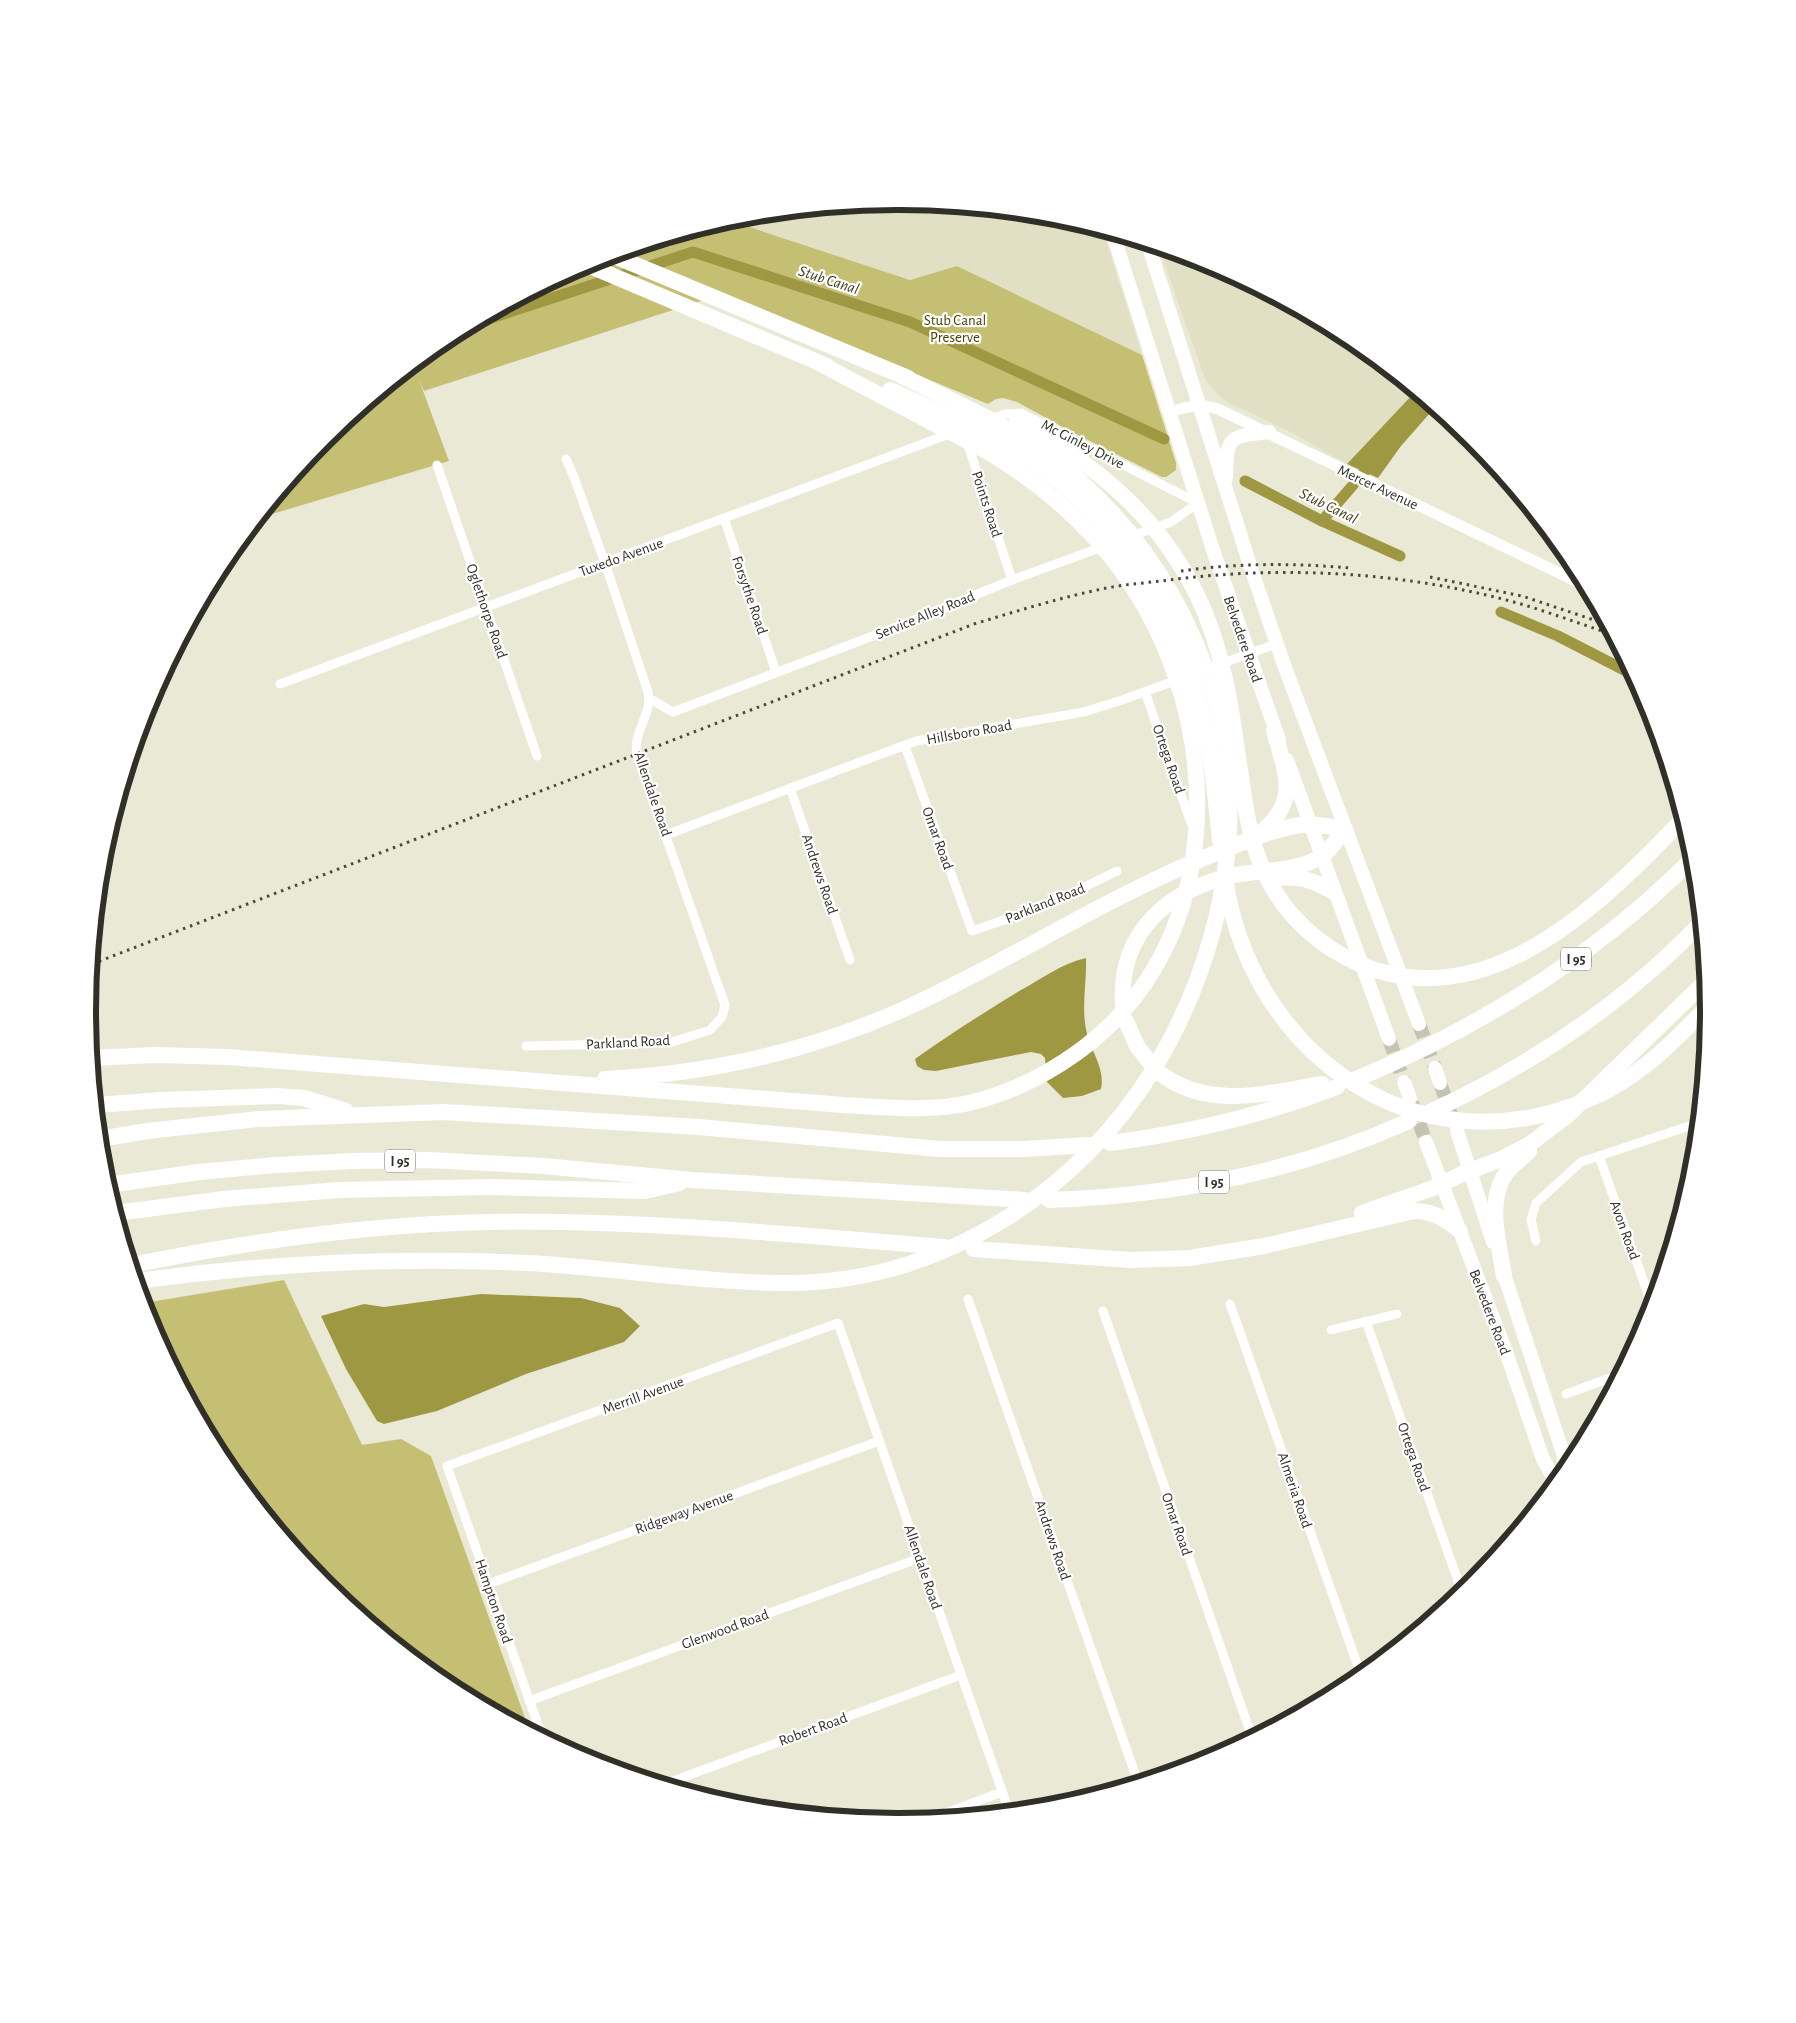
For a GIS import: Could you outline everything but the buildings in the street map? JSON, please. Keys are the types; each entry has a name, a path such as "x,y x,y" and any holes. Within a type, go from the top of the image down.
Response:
{"highway":[{"path":"622,259 900,375 949,393 1004,418 1041,436 1081,460 1120,491 1166,543 1198,597 1220,656 1232,712 1246,811 1257,854 1275,893 1304,928 1327,946 1347,958 1370,968 1397,975 1443,977 1501,964 1529,951 1577,917 1630,872 1677,825"},
{"path":"597,269 817,362 854,375 938,410 984,433 1026,458 1086,506 1135,563 1169,620 1183,652 1196,691 1209,750 1227,891 1242,948 1257,980 1277,1012 1302,1041 1330,1068 1362,1090 1394,1104 1455,1119 1492,1121 1539,1116 1587,1100 1631,1077 1658,1056 1700,1014"},
{"path":"98,1058 155,1055 203,1056 897,1108 934,1108 967,1104 1013,1088 1042,1074 1072,1056 1114,1022 1151,976 1177,924 1190,880 1196,836 1197,811 1193,750 1182,697 1167,653 1135,591 1105,550 1065,508 1034,482 994,456 817,362"},
{"path":"143,1280 236,1269 336,1262 525,1263 742,1281 817,1281 884,1271 926,1258 969,1240 1016,1211 1061,1178 1115,1122 1141,1088 1164,1052 1186,1006 1205,956 1222,884 1228,832 1229,786 1223,737 1214,694 1199,652 1169,589 1146,552 1112,512 1057,462 1001,426 900,375"},
{"path":"1255,838 1273,823 1283,809 1286,798 1286,780 1274,730"},
{"path":"523,1079 591,1079 677,1074 745,1062 813,1044 902,1010 1144,884 1186,865 1255,838 1295,826 1310,824 1345,829"},
{"path":"1123,1005 1122,988 1125,968 1132,949 1147,924 1177,896 1206,883 1298,865 1321,857 1345,829"},
{"name":"I 95","path":"1355,1080 1444,1040 1519,997 1590,949 1649,900 1686,865"},
{"path":"1206,883 1235,883 1296,877 1312,881 1334,892"},
{"path":"1430,1112 1529,1059 1577,1027 1647,973 1695,929"},
{"path":"1504,1276 1496,1218 1497,1193 1506,1174 1546,1133 1568,1115 1699,988"},
{"path":"1110,1143 1146,1138 1223,1122 1277,1107 1334,1085 1230,1097 1193,1091 1177,1084 1156,1069 1137,1046 1126,1021"},
{"path":"102,1105 162,1100 277,1096 304,1098 360,1116"},
{"path":"107,1138 231,1122 444,1112 699,1127 913,1147 1024,1149 1088,1145"},
{"name":"I 95","path":"1049,1200 1127,1195 1210,1183 1322,1154 1409,1121"},
{"path":"1299,1237 1441,1184 1516,1152 1546,1133"},
{"name":"I 95","path":"116,1184 236,1168 362,1161 428,1160 506,1164 692,1180 1025,1200"},
{"path":"122,1212 224,1199 338,1190 491,1186 645,1191 692,1180"},
{"path":"974,1249 1108,1259 1170,1260 1225,1254 1414,1211 1427,1212 1441,1217 1460,1231"},
{"path":"137,1264 197,1252 318,1234 420,1225 489,1222 638,1224 944,1247"}],"main road":[{"name":"Belvedere Road","path":"1115,240 1198,504 1274,730 1389,1039"},
{"name":"Belvedere Road","path":"1150,250 1276,644 1419,1024"},
{"path":"1226,489 1227,453 1230,442 1240,436 1269,432"},
{"path":"1435,1068 1440,1084"},
{"path":"1404,1082 1410,1098"},
{"name":"Belvedere Road","path":"1457,1131 1564,1458"},
{"name":"Belvedere Road","path":"1426,1142 1506,1352 1543,1459 1552,1475"}],"street":[{"name":"Mercer Avenue","path":"1169,412 1199,405 1211,406 1269,432 1335,466 1573,580"},
{"name":"Mc Ginley Drive","path":"962,429 1005,414 1021,413 1198,504"},
{"name":"Tuxedo Avenue","path":"280,684 962,429"},
{"name":"Points Road","path":"962,429 1012,580"},
{"path":"566,459 605,563 650,699"},
{"name":"Oglethorpe Road","path":"437,465 537,756"},
{"name":"Service Alley Road","path":"650,699 673,712 899,626 1012,580 1166,524 1198,504"},
{"name":"Forsythe Road","path":"724,518 776,672"},
{"name":"Hillsboro Road","path":"666,835 916,741 1084,712 1145,692 1276,644"},
{"name":"Ortega Road","path":"1145,692 1192,826"},
{"name":"Allendale Road","path":"650,699 648,712 636,748 725,1005 722,1017"},
{"name":"Omar Road","path":"905,746 972,931"},
{"name":"Andrews Road","path":"790,788 850,960"},
{"name":"Parkland Road","path":"972,931 1050,904 1117,871"},
{"name":"Parkland Road","path":"526,1046 669,1042 710,1030 722,1017"},
{"path":"1536,1241 1531,1220 1536,1203 1581,1162 1691,1125"},
{"name":"Avon Road","path":"1599,1156 1648,1294"},
{"name":"Andrews Road","path":"968,1299 1136,1777"},
{"name":"Almeria Road","path":"1230,1304 1358,1667"},
{"name":"Omar Road","path":"1103,1311 1250,1732"},
{"path":"1331,1330 1397,1314"},
{"name":"Ortega Road","path":"1366,1321 1459,1584"},
{"name":"Allendale Road","path":"838,1323 1007,1805"},
{"name":"Merrill Avenue","path":"447,1466 838,1323"},
{"path":"1566,1394 1611,1378"},
{"name":"Ridgeway Avenue","path":"488,1584 879,1441"},
{"name":"Hampton Road","path":"447,1466 540,1729"},
{"name":"Glenwood Road","path":"530,1701 920,1558"},
{"name":"Robert Road","path":"673,1781 961,1675"},
{"path":"949,1812 1002,1792"}],"shaded area":[{"path":"846,211 950,211 1054,225 1105,237 1142,355 957,266 916,279 904,278 746,224 793,217"},
{"path":"1161,254 1253,292 1299,317 1386,375 1411,396 1347,464 1289,431 1231,404 1219,396 1205,379"},
{"path":"1411,396 1431,412 1401,446 1378,478 1347,464"},
{"path":"1086,958 1084,1017 1088,1037 1100,1069 1101,1089 1082,1096 1063,1098 1047,1082 1045,1058 1041,1054 1031,1052 936,1071 924,1070 917,1066 915,1059 981,1015 1052,972"},
{"path":"481,1294 581,1298 620,1308 640,1326 624,1342 526,1374 437,1411 384,1424 377,1421 346,1369 321,1316 364,1304 384,1307"}],"green space":[{"name":"Stub Canal Preserve","path":"743,225 910,280 957,266 1142,355 1176,463 1176,470 1166,477 1162,477 1017,402 1003,398 996,399 988,404 722,294 424,391 419,380 449,461 268,515 295,483 369,409 410,375 497,317 543,292 640,252 690,237"},
{"path":"284,1280 362,1445 401,1439 431,1456 526,1722 497,1706 410,1648 369,1614 295,1540 262,1500 231,1457 179,1366 151,1302"}],"waterway":[{"name":"Stub Canal","path":"501,315 693,252 910,322 1164,439"},
{"path":"1322,521 1366,470"},
{"name":"Stub Canal","path":"1245,481 1322,521 1400,556"},
{"name":"Stub Canal","path":"1501,612 1558,636 1623,669"}],"tunnel":[{"path":"1419,1024 1435,1068"},
{"path":"1389,1039 1404,1082"},
{"path":"1440,1083 1451,1114"},
{"path":"1412,1103 1426,1142"}],"railway":[{"path":"1181,571 1223,566 1266,565 1350,568"},
{"path":"98,962 974,624 1102,589 1213,575 1257,573 1346,574 1391,578 1478,593 1521,604 1603,631"},
{"path":"1430,577 1522,596 1598,621"}]}
